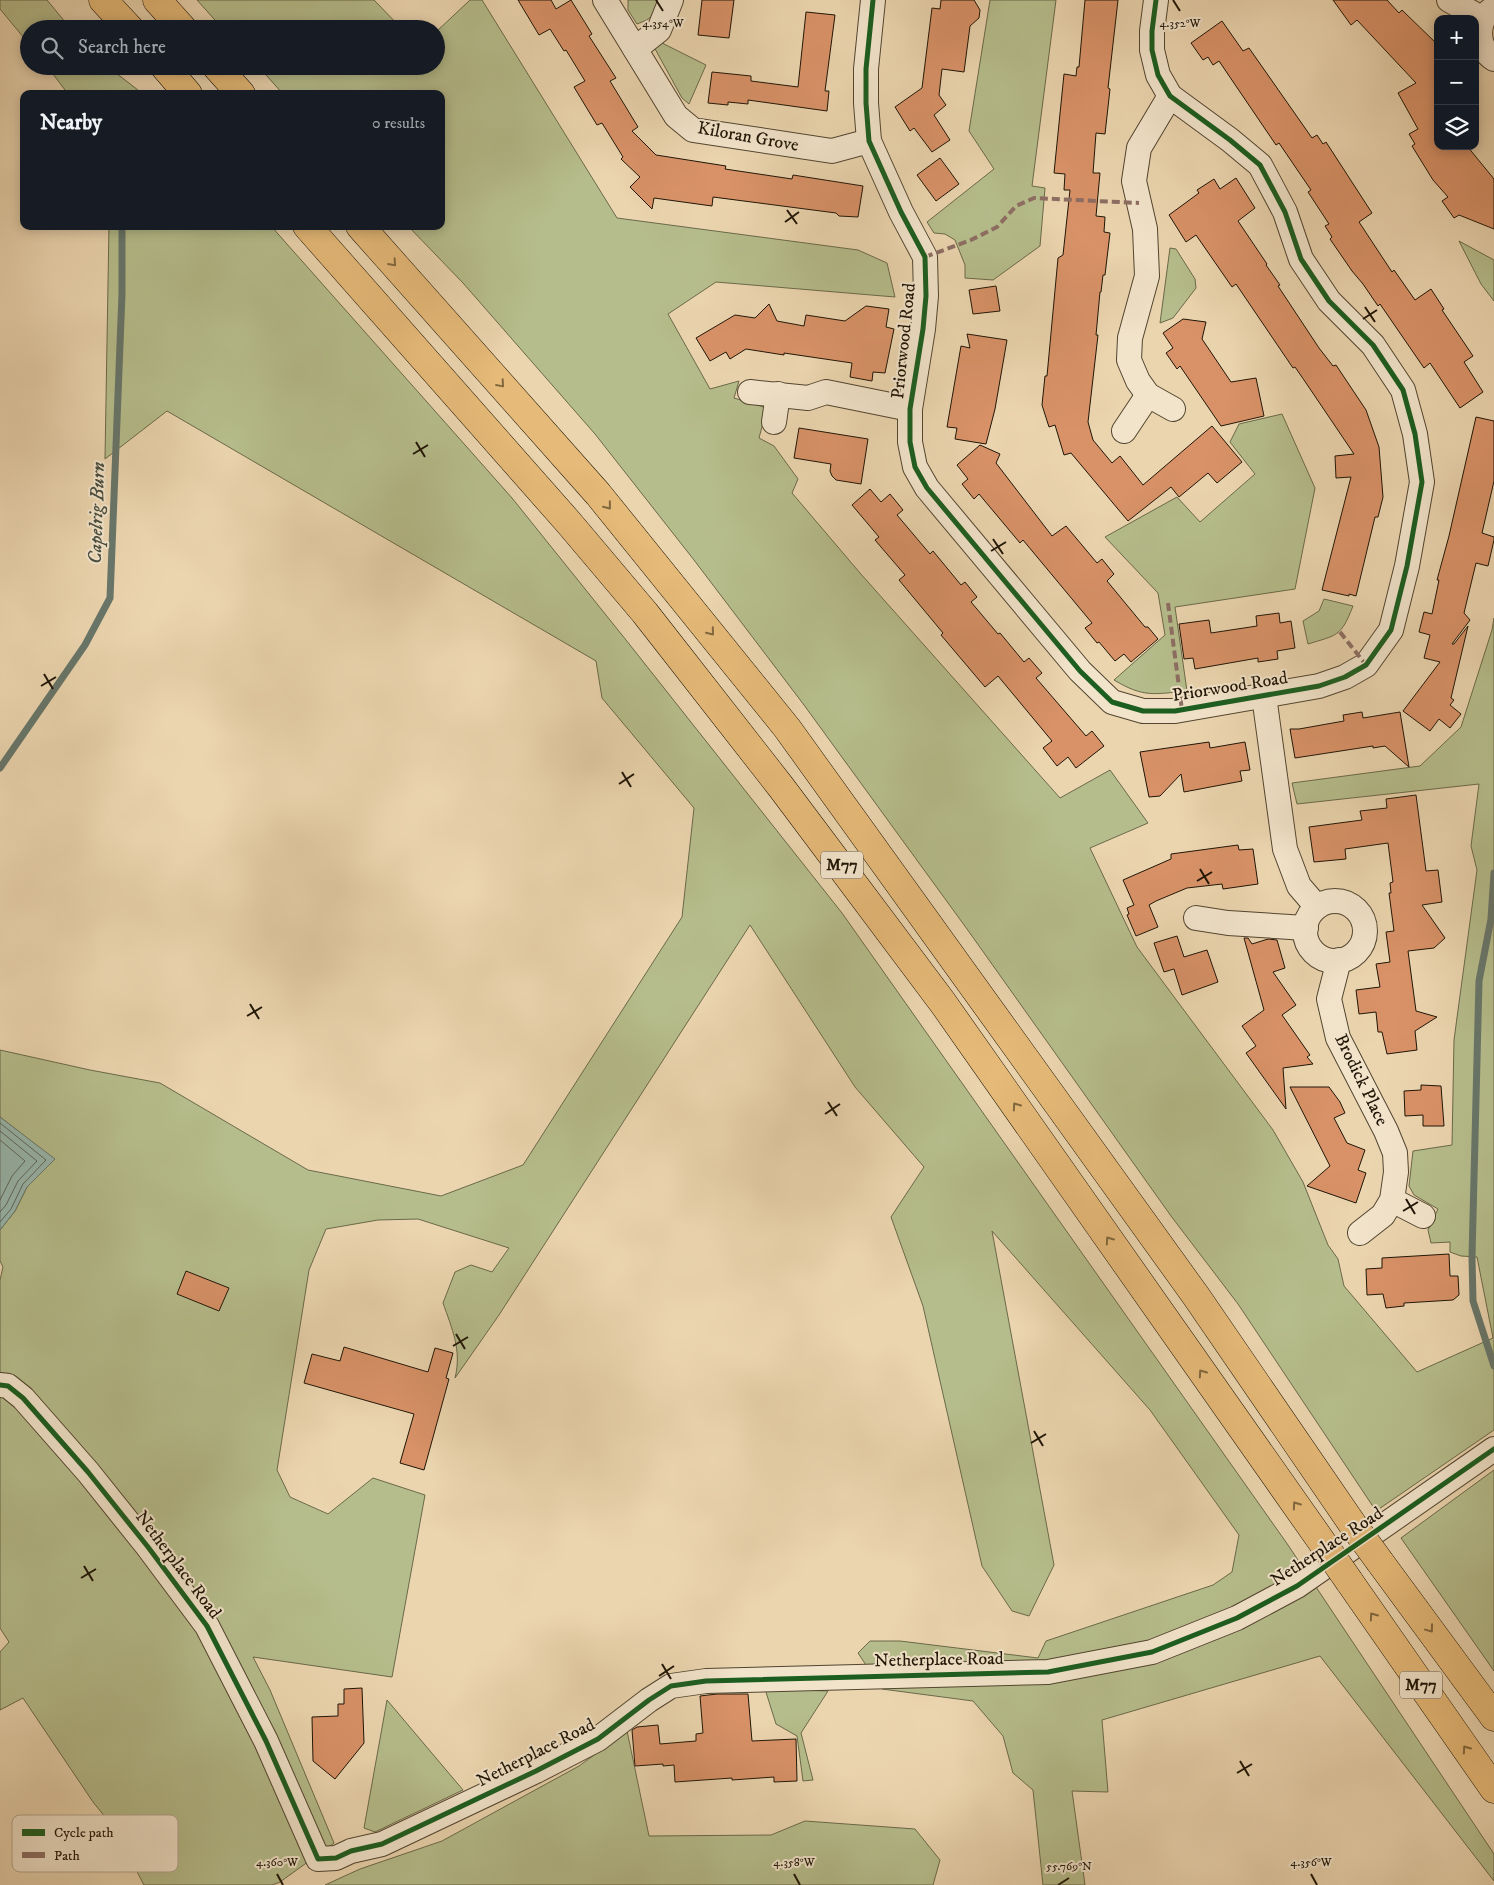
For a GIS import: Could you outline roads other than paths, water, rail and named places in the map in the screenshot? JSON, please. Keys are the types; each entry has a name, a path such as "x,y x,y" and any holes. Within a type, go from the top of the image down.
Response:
{"highway":[{"path":"103,0 122,20"},
{"path":"156,0 174,20"},
{"path":"172,75 185,90"},
{"path":"224,75 237,90"},
{"name":"M77","path":"311,230 576,531 645,613 782,787 943,1003 1494,1789"},
{"name":"M77","path":"364,230 598,494 787,728 1190,1289 1353,1525 1494,1717"}],"street":[{"name":"Kiloran Grove","path":"605,0 676,116 694,130 832,152 869,141"},
{"path":"635,49 659,30 671,0"},
{"name":"Priorwood Road","path":"873,0 866,69 869,141 901,212 925,257 926,296 923,329 910,409 910,442 915,466 927,488 1080,672 1112,702 1143,711 1176,711 1319,686 1345,677 1366,665 1392,630 1407,566 1422,482 1416,434 1403,390 1373,346 1329,301 1301,259 1285,212 1260,165 1230,140 1170,96 1158,75 1152,50 1152,31 1156,0"},
{"path":"1449,0 1489,14 1480,35 1482,46 1487,54 1494,59"},
{"path":"1170,96 1139,148 1134,182 1145,229 1147,276 1130,338 1129,360 1138,381 1148,395 1172,409"},
{"path":"750,392 808,398 826,392 910,409"},
{"path":"774,422 778,394"},
{"path":"1124,431 1148,395"},
{"path":"1196,918 1228,923 1312,917 1326,902 1336,901 1354,908 1361,915 1365,934 1356,952 1339,960 1329,960 1320,957 1308,942 1312,917 1285,849 1264,696"},
{"name":"Brodick Place","path":"1339,960 1329,998 1338,1038 1386,1131 1395,1153 1396,1172 1392,1200 1383,1215 1360,1232"},
{"path":"1392,1200 1423,1216"},
{"name":"Netherplace Road","path":"0,1385 8,1386 23,1398 88,1472 148,1547 207,1626 266,1741 318,1859 336,1858 351,1851 382,1844 536,1771 598,1739 649,1700 671,1686 706,1681 1048,1672 1152,1652 1237,1618 1298,1586 1494,1449"}],"water":[{"path":"0,1117 55,1159 27,1187 15,1211 0,1230"}],"waterway":[{"name":"Capelrig Burn","path":"0,768 85,645 110,598 122,294 122,230"},
{"path":"1494,873 1491,919 1479,981 1472,1257 1473,1301 1494,1366"}]}
